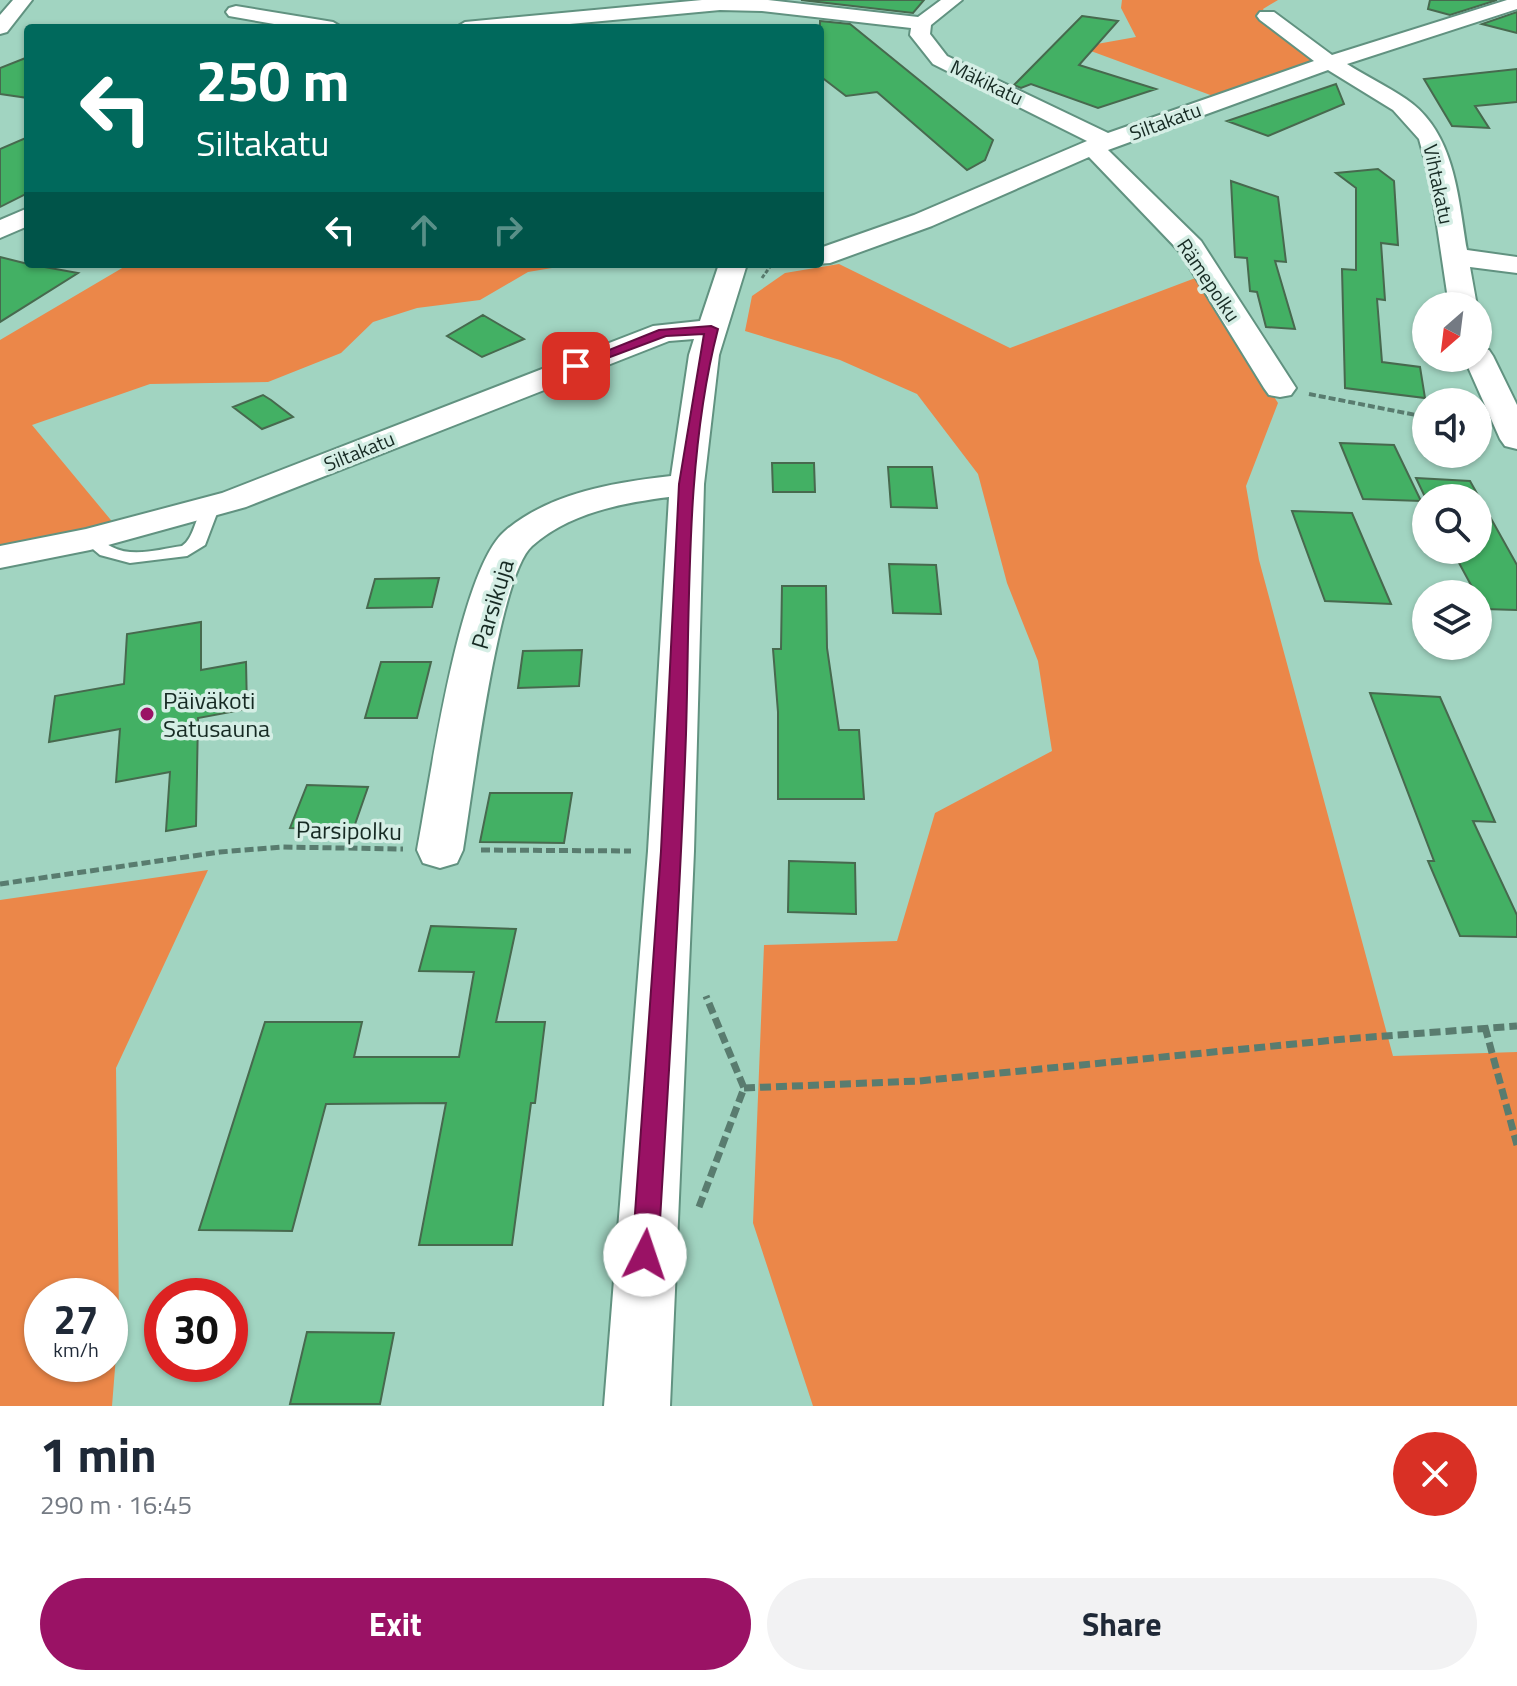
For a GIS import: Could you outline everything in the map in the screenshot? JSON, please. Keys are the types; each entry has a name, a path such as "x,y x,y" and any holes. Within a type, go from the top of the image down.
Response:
{"street":[{"path":"0,28 23,0"},
{"path":"493,24 557,15 741,2 922,23 953,0"},
{"path":"734,24 741,2"},
{"name":"Siltakatu","path":"824,256 879,238 1100,145 1330,63 1517,3"},
{"path":"236,12 309,24"},
{"name":"Vihtakatu","path":"1267,16 1330,63 1401,105 1430,137 1442,179 1460,292"},
{"name":"Mäkikatu","path":"922,23 920,35 940,60 1100,145"},
{"name":"Rämepolku","path":"1100,145 1191,247 1280,388"},
{"path":"0,230 24,218"},
{"path":"1453,256 1517,265"},
{"path":"637,1406 671,851 687,484 704,355 732,268"},
{"name":"Siltakatu","path":"0,557 90,539 211,508 664,332 711,329"},
{"path":"1486,372 1517,439"},
{"name":"Parsikuja","path":"440,850 483,614 500,560 514,541 562,511 620,492 687,484"}],"path":[{"path":"1280,388 1412,414"},
{"name":"Parsipolku","path":"0,884 220,852 282,847 671,851"},
{"path":"696,1213 744,1088 702,985"},
{"path":"744,1088 919,1081 1517,1026"},
{"path":"1485,1027 1517,1145"}],"shaded area":[{"path":"1122,0 1278,0 1263,9 1267,16 1323,60 1213,96 1080,47 1136,37 1121,8"},
{"path":"839,264 1010,348 1198,277 1278,403 1246,486 1259,560 1393,1056 1517,1052 1517,1406 813,1406 753,1223 764,945 897,941 935,813 1052,751 1038,661 1007,583 978,474 917,394 840,360 745,331 752,296 785,273"},
{"path":"122,268 552,268 528,272 480,300 417,308 373,322 341,353 268,382 150,384 32,425 115,525 0,548 0,340"},
{"path":"208,870 116,1068 119,1278 24,1278 24,1382 114,1382 112,1406 0,1406 0,900"}],"building":[{"path":"801,0 924,0 913,13"},
{"path":"1430,0 1497,0 1450,15 1428,9"},
{"path":"1517,12 1517,33 1482,24"},
{"path":"1082,16 1118,21 1079,65 1156,89 1098,108 1031,84 1021,88 1014,85"},
{"path":"820,21 850,24 993,140 985,160 967,170 877,92 846,96 824,79 824,24"},
{"path":"24,59 24,97 0,94 0,68"},
{"path":"1517,69 1517,102 1475,106 1489,128 1452,126 1424,79"},
{"path":"1336,84 1344,104 1268,136 1227,121"},
{"path":"24,139 24,195 0,207 0,149"},
{"path":"1378,169 1394,181 1398,245 1381,243 1385,300 1377,299 1382,362 1412,366 1412,372 1421,372 1423,388 1412,388 1412,396 1345,388 1342,269 1356,270 1356,188 1336,173"},
{"path":"1231,181 1278,197 1286,262 1275,261 1295,329 1266,327 1257,292 1250,291 1247,258 1235,257"},
{"path":"0,257 24,263 24,268 50,268 78,273 0,322"},
{"path":"483,315 524,339 482,357 447,336"},
{"path":"263,395 293,417 262,429 233,407"},
{"path":"1340,443 1394,445 1413,484 1412,501 1363,499"},
{"path":"772,463 814,463 815,492 773,492"},
{"path":"888,467 932,467 937,508 891,507"},
{"path":"1416,478 1470,481 1472,484 1419,484"},
{"path":"1292,511 1352,513 1391,604 1325,601"},
{"path":"1492,520 1517,565 1517,610 1492,609 1492,580 1468,580 1460,564 1492,564"},
{"path":"889,564 936,565 941,614 893,613"},
{"path":"439,578 432,607 367,608 375,579"},
{"path":"782,586 826,586 827,648 839,730 859,730 864,799 778,799 778,712 773,649 781,649"},
{"path":"201,622 201,670 246,662 247,709 198,718 196,826 166,831 170,772 116,782 120,729 49,742 55,696 124,684 127,634"},
{"path":"582,650 579,686 518,688 523,651"},
{"path":"381,662 431,662 417,718 365,718"},
{"path":"1370,693 1440,697 1495,822 1473,821 1517,915 1517,937 1460,936 1428,861 1434,861"},
{"path":"307,785 368,787 353,830 290,828"},
{"path":"490,793 572,793 564,843 480,842"},
{"path":"789,861 855,863 856,914 788,912"},
{"path":"431,926 516,929 496,1022 545,1022 512,1245 419,1245 446,1103 326,1104 292,1231 199,1230 265,1022 362,1022 354,1057 459,1057 474,972 419,971"},
{"path":"307,1332 394,1333 380,1404 290,1404"}],"place":[{"name":"Päiväkoti Satusauna","path":"147,714"}],"route":[{"path":"576,366 664,332 711,329 704,355 687,484 671,851 645,1255"}]}
